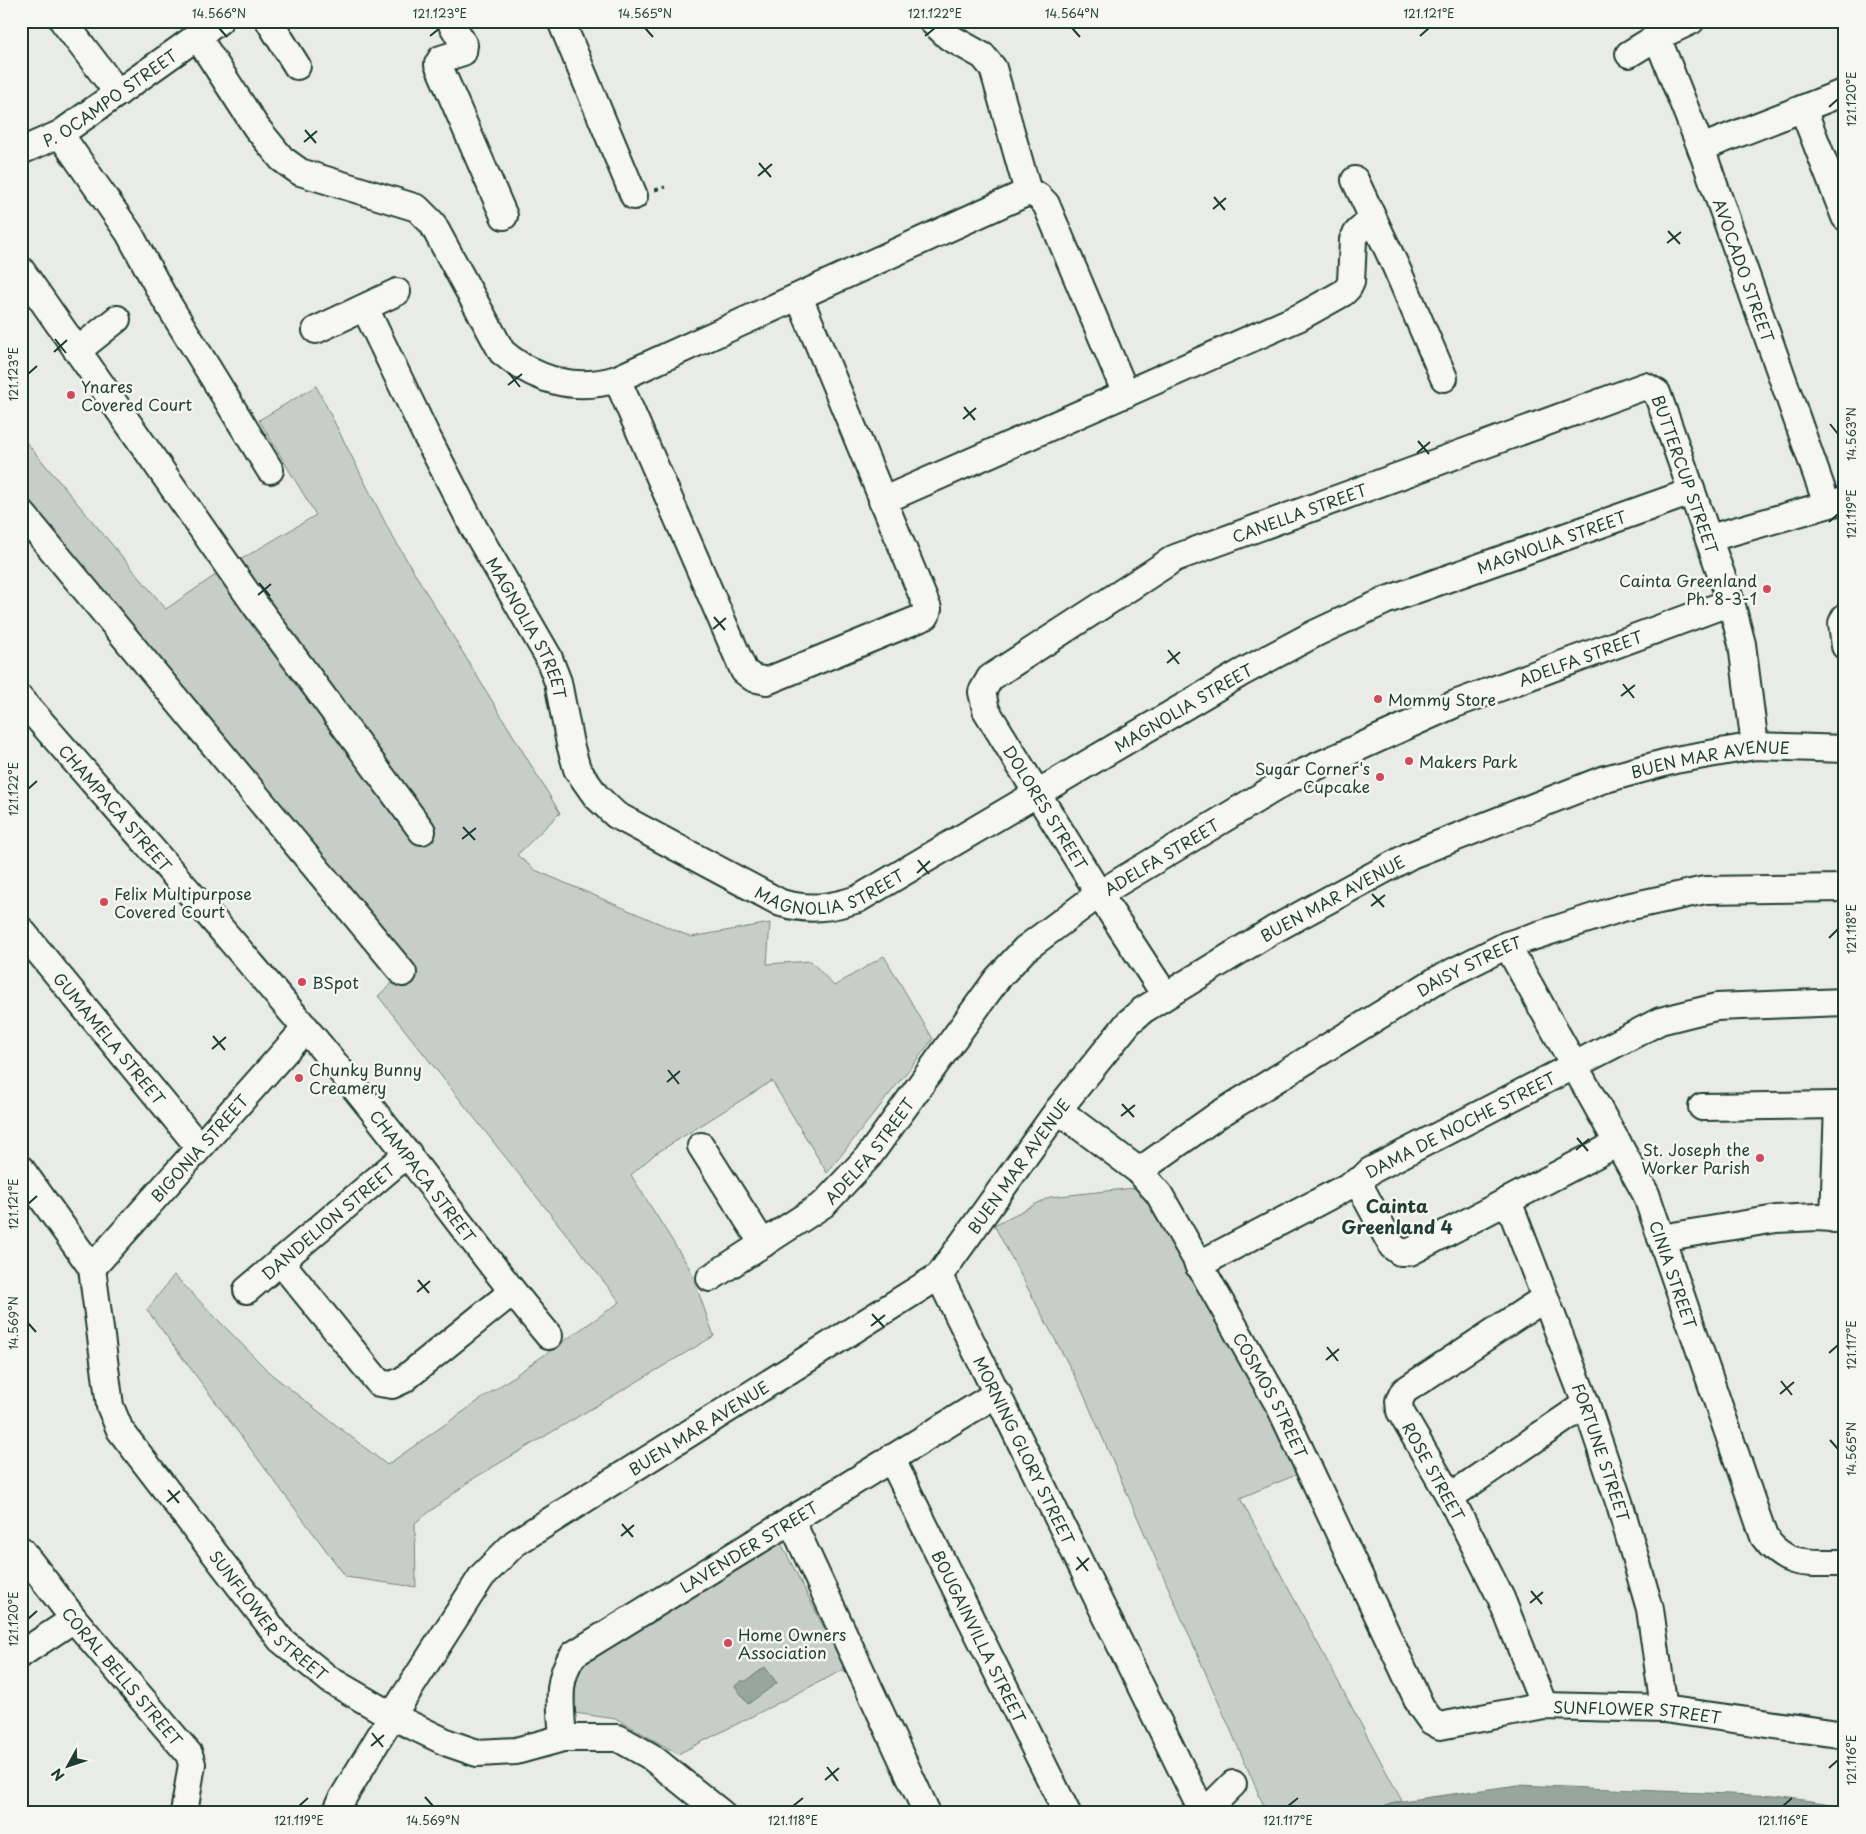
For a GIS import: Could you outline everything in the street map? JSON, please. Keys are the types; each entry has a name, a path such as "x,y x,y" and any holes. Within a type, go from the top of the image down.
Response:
{"street":[{"path":"63,21 118,93"},
{"name":"P. OCAMPO STREET","path":"21,151 60,134 219,21"},
{"path":"269,21 297,66"},
{"path":"450,21 464,46 463,52 441,59 438,64 504,216"},
{"path":"561,21 634,196"},
{"path":"932,21 949,37 983,56 993,68 1028,192"},
{"path":"1629,54 1657,36 1691,21"},
{"path":"197,36 256,127 282,159 300,172 416,208 432,223 502,352 518,366 548,380 577,386 600,384 616,379 1028,192 1038,196 1046,204 1126,394"},
{"name":"AVOCADO STREET","path":"1657,36 1836,502"},
{"path":"1701,148 1845,92"},
{"path":"1803,109 1845,216"},
{"path":"60,134 129,233 162,294 270,470"},
{"path":"1355,180 1444,378"},
{"path":"882,501 1300,316 1343,293 1351,282 1353,240 1357,233 1373,218"},
{"path":"21,270 256,606 422,831"},
{"path":"316,330 397,292"},
{"path":"616,379 744,671 753,678 767,681 926,616 928,609 799,297"},
{"name":"MAGNOLIA STREET","path":"365,308 474,528 548,656 558,682 570,744 577,769 596,796 616,815 781,904 802,909 835,906 858,899 1241,673 1325,629 1387,600 1692,492"},
{"path":"78,351 117,319"},
{"name":"BUTTERCUP STREET","path":"1645,386 1657,393 1710,538 1731,602 1742,644 1755,746"},
{"name":"CANELLA STREET","path":"982,692 990,678 1175,558 1645,386"},
{"path":"1710,538 1836,502"},
{"path":"23,518 403,973"},
{"name":"ADELFA STREET","path":"710,1278 824,1204 869,1156 997,979 1026,949 1099,894 1293,777 1455,704 1731,602"},
{"path":"1845,616 1842,623 1845,646"},
{"name":"DOLORES STREET","path":"982,692 986,710 1039,793 1099,894 1165,995"},
{"name":"CHAMPACA STREET","path":"21,699 306,1028 408,1153 512,1292 549,1336"},
{"name":"BUEN MAR AVENUE","path":"336,1813 342,1799 392,1716 482,1576 516,1543 939,1276 1058,1110 1129,1022 1165,995 1273,930 1411,855 1602,780 1675,760 1755,746 1845,750"},
{"name":"DAISY STREET","path":"1139,1171 1218,1115 1435,980 1507,946 1622,908 1704,890 1845,888"},
{"name":"GUMAMELA STREET","path":"21,930 199,1147"},
{"name":"CINIA STREET","path":"1507,946 1646,1194 1764,1536 1774,1551 1791,1561 1845,1563"},
{"name":"DAMA DE NOCHE STREET","path":"1618,1143 1410,1252 1400,1252 1392,1246 1362,1190 1362,1179 1370,1171 1660,1022 1716,1007 1845,1002"},
{"name":"BIGONIA STREET","path":"92,1268 306,1028"},
{"path":"1661,1238 1776,1219 1817,1217 1839,1219 1841,1104 1702,1108"},
{"name":"COSMOS STREET","path":"1058,1110 1139,1171 1159,1194 1280,1406 1421,1707 1431,1721"},
{"path":"701,1146 763,1244"},
{"name":"DANDELION STREET","path":"247,1290 408,1153"},
{"name":"SUNFLOWER STREET","path":"21,1169 92,1268 110,1406 120,1430 281,1640 330,1680 392,1716 448,1743 477,1753 516,1751 563,1738 618,1738 650,1756 721,1813"},
{"path":"1198,1265 1362,1179"},
{"name":"FORTUNE STREET","path":"1508,1201 1586,1404 1620,1505 1650,1609 1664,1709"},
{"path":"280,1261 379,1384 392,1385 403,1380 512,1292"},
{"name":"MORNING GLORY STREET","path":"939,1276 1204,1813"},
{"name":"ROSE STREET","path":"1544,1706 1502,1598 1450,1498 1400,1411 1399,1401 1404,1391 1546,1298"},
{"name":"LAVENDER STREET","path":"563,1738 560,1696 565,1666 574,1654 998,1393"},
{"path":"1450,1498 1586,1404"},
{"name":"BOUGAINVILLA STREET","path":"892,1458 1067,1813"},
{"path":"791,1520 927,1813"},
{"name":"CORAL BELLS STREET","path":"21,1550 74,1619 188,1754 192,1764 184,1813"},
{"path":"21,1654 74,1619"},
{"name":"SUNFLOWER STREET","path":"1431,1721 1440,1726 1544,1706 1664,1709 1845,1736"},
{"path":"1204,1813 1233,1784"}],"shaded area":[{"path":"316,386 391,534 560,813 517,855 535,870 691,937 770,923 767,964 811,961 834,986 884,956 933,1039 827,1173 772,1081 655,1154 631,1175 690,1269 714,1336 471,1480 415,1523 416,1587 346,1577 147,1310 174,1275 271,1374 387,1465 620,1302 378,996 411,966 21,491 21,436 166,609 223,570 316,515 259,420"},
{"path":"1144,1187 1303,1472 1240,1498 1402,1801 1364,1813 1267,1813 1080,1386 994,1225 1050,1197"},
{"path":"780,1541 845,1669 678,1754 617,1719 574,1713 576,1672 581,1664"},
{"path":"765,1667 777,1683 748,1704 735,1686 741,1681 746,1681"},
{"path":"1518,1785 1776,1796 1845,1806 1845,1813 1364,1813 1402,1801"}],"place":[{"name":"Ynares Covered Court","path":"71,395"},
{"name":"Cainta Greenland Ph. 8-3-1","path":"1767,589"},
{"name":"Mommy Store","path":"1378,699"},
{"name":"Makers Park","path":"1409,761"},
{"name":"Sugar Corner's Cupcake","path":"1380,777"},
{"name":"Felix Multipurpose Covered Court","path":"104,902"},
{"name":"BSpot","path":"302,982"},
{"name":"Chunky Bunny Creamery","path":"299,1078"},
{"name":"St. Joseph the Worker Parish","path":"1760,1158"},
{"name":"Home Owners Association","path":"728,1643"}],"district":[{"name":"Cainta Greenland 4","path":"1397,1215"}]}
